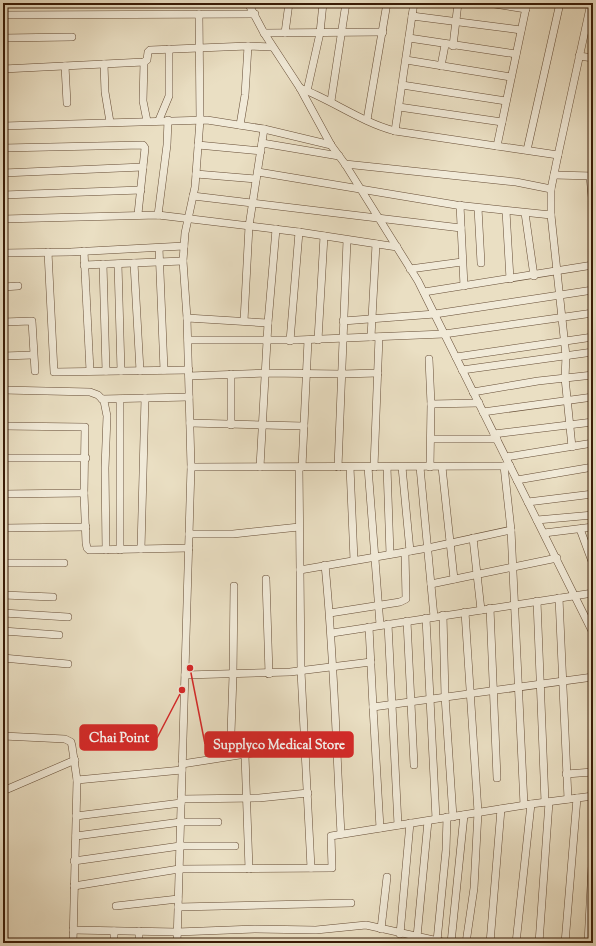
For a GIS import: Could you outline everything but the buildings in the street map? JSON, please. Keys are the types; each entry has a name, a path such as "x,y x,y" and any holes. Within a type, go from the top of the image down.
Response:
{"street":[{"path":"248,3 272,47 300,88 331,145 362,190 424,292 506,457 513,567 517,687 527,804 516,943"},
{"path":"285,33 289,3"},
{"path":"307,91 320,33 323,3"},
{"path":"331,101 346,3"},
{"path":"367,120 387,3"},
{"path":"395,131 414,3"},
{"path":"454,46 458,3"},
{"path":"488,3 526,6 498,146"},
{"path":"526,150 560,3"},
{"path":"572,446 564,378 566,356 558,295 551,215 551,189 591,3"},
{"path":"177,943 191,468 188,340 183,261 188,218 196,174 200,120 199,14"},
{"path":"3,15 255,14"},
{"path":"412,16 521,30"},
{"path":"264,33 383,32"},
{"path":"3,38 72,37"},
{"path":"409,38 454,46 516,54"},
{"path":"441,66 445,44"},
{"path":"147,121 143,101 144,62 147,60 148,52 169,49 248,46 272,47"},
{"path":"240,125 245,95 248,46"},
{"path":"159,120 169,96 169,49"},
{"path":"579,56 593,58"},
{"path":"406,60 511,77"},
{"path":"3,69 144,62"},
{"path":"104,64 105,92 110,122"},
{"path":"65,66 67,102"},
{"path":"402,85 506,101"},
{"path":"300,88 331,101 367,120 395,131 558,155"},
{"path":"399,107 502,122"},
{"path":"3,126 159,120 200,120 264,129 331,145"},
{"path":"158,215 167,145 168,120"},
{"path":"244,321 250,226 264,129"},
{"path":"262,143 339,156"},
{"path":"3,148 141,144 145,146 145,148 138,214"},
{"path":"198,145 261,151"},
{"path":"345,164 516,182 551,189"},
{"path":"3,173 143,167"},
{"path":"196,174 257,176 362,190 460,206 525,214 551,215"},
{"path":"554,175 592,176 593,208"},
{"path":"3,195 141,190"},
{"path":"193,196 461,228"},
{"path":"460,206 464,286"},
{"path":"478,208 481,263"},
{"path":"506,211 510,279"},
{"path":"3,219 138,214 158,215 299,232 397,247"},
{"path":"525,214 534,276"},
{"path":"260,467 268,323 276,229"},
{"path":"290,340 299,232"},
{"path":"318,340 324,236"},
{"path":"338,467 347,240"},
{"path":"371,337 376,244"},
{"path":"3,253 184,246"},
{"path":"159,248 164,370"},
{"path":"84,251 90,371"},
{"path":"48,252 54,372 164,370 189,373 230,374 378,373"},
{"path":"84,265 183,261"},
{"path":"410,268 462,262"},
{"path":"134,263 140,371"},
{"path":"103,264 106,371"},
{"path":"118,264 121,371"},
{"path":"424,292 534,276 593,265"},
{"path":"3,287 18,286"},
{"path":"343,321 435,314 593,290"},
{"path":"188,340 318,340 444,334 593,313"},
{"path":"187,318 268,323"},
{"path":"3,322 32,321 35,371"},
{"path":"379,337 378,373 371,467 373,557 378,605 384,624 391,704 398,825"},
{"path":"456,357 593,337"},
{"path":"308,340 299,527 301,671 311,868"},
{"path":"462,370 593,352"},
{"path":"3,356 33,355"},
{"path":"428,358 431,404 430,467"},
{"path":"230,374 231,425"},
{"path":"473,392 593,375"},
{"path":"3,390 90,392 98,395 102,400 107,416 105,468 106,550"},
{"path":"102,400 189,397"},
{"path":"483,412 593,397"},
{"path":"141,550 145,398"},
{"path":"120,399 120,550"},
{"path":"431,404 479,403"},
{"path":"431,440 495,437 570,424 593,422"},
{"path":"190,423 304,426"},
{"path":"3,426 85,427 86,458 84,493 87,548 89,550 189,548"},
{"path":"506,457 593,443"},
{"path":"3,458 86,458"},
{"path":"442,466 454,579"},
{"path":"191,468 507,466"},
{"path":"507,466 517,480 576,596 593,633"},
{"path":"350,467 354,560"},
{"path":"387,467 390,554"},
{"path":"330,613 400,602 406,599 408,551 402,467"},
{"path":"420,467 434,617"},
{"path":"517,480 593,467"},
{"path":"3,494 84,493"},
{"path":"528,502 593,494"},
{"path":"537,520 593,515"},
{"path":"3,528 86,527"},
{"path":"189,534 233,534 299,527"},
{"path":"544,533 593,527"},
{"path":"580,529 592,560"},
{"path":"300,570 325,564 428,548 511,530"},
{"path":"473,538 481,610"},
{"path":"431,584 557,558"},
{"path":"3,563 64,563"},
{"path":"325,564 332,633 341,834"},
{"path":"266,579 269,674"},
{"path":"231,733 234,586"},
{"path":"332,633 593,593"},
{"path":"3,595 53,597"},
{"path":"558,598 564,681 568,799"},
{"path":"537,601 547,802 540,943"},
{"path":"490,608 492,690 497,778"},
{"path":"465,612 478,812 474,888 466,943"},
{"path":"3,613 68,617"},
{"path":"437,941 450,817 443,615"},
{"path":"426,618 436,819"},
{"path":"407,621 414,765"},
{"path":"369,627 380,828"},
{"path":"3,631 59,635"},
{"path":"3,658 68,664"},
{"path":"185,675 269,674 370,662"},
{"path":"373,707 411,700 593,677"},
{"path":"3,736 69,740 72,746 77,780 73,943"},
{"path":"77,780 182,767 305,745"},
{"path":"245,755 249,869"},
{"path":"3,791 75,760"},
{"path":"566,774 593,772"},
{"path":"76,816 181,801 246,799 308,793"},
{"path":"74,886 179,869 332,868 331,836 527,804 593,796"},
{"path":"565,943 577,798"},
{"path":"490,943 501,809"},
{"path":"451,943 464,815"},
{"path":"417,937 428,821"},
{"path":"76,836 181,822 218,822"},
{"path":"400,934 410,824"},
{"path":"74,861 180,846 236,846"},
{"path":"588,943 593,847"},
{"path":"381,929 387,877"},
{"path":"116,906 178,899"},
{"path":"178,907 351,903"},
{"path":"73,930 178,932 255,929 316,930 366,925 400,934 447,943"},
{"path":"114,931 114,943"},
{"path":"139,931 139,943"}],"place":[{"name":"Supplyco Medical Store","path":"190,668"},
{"name":"Chai Point","path":"182,690"}]}
